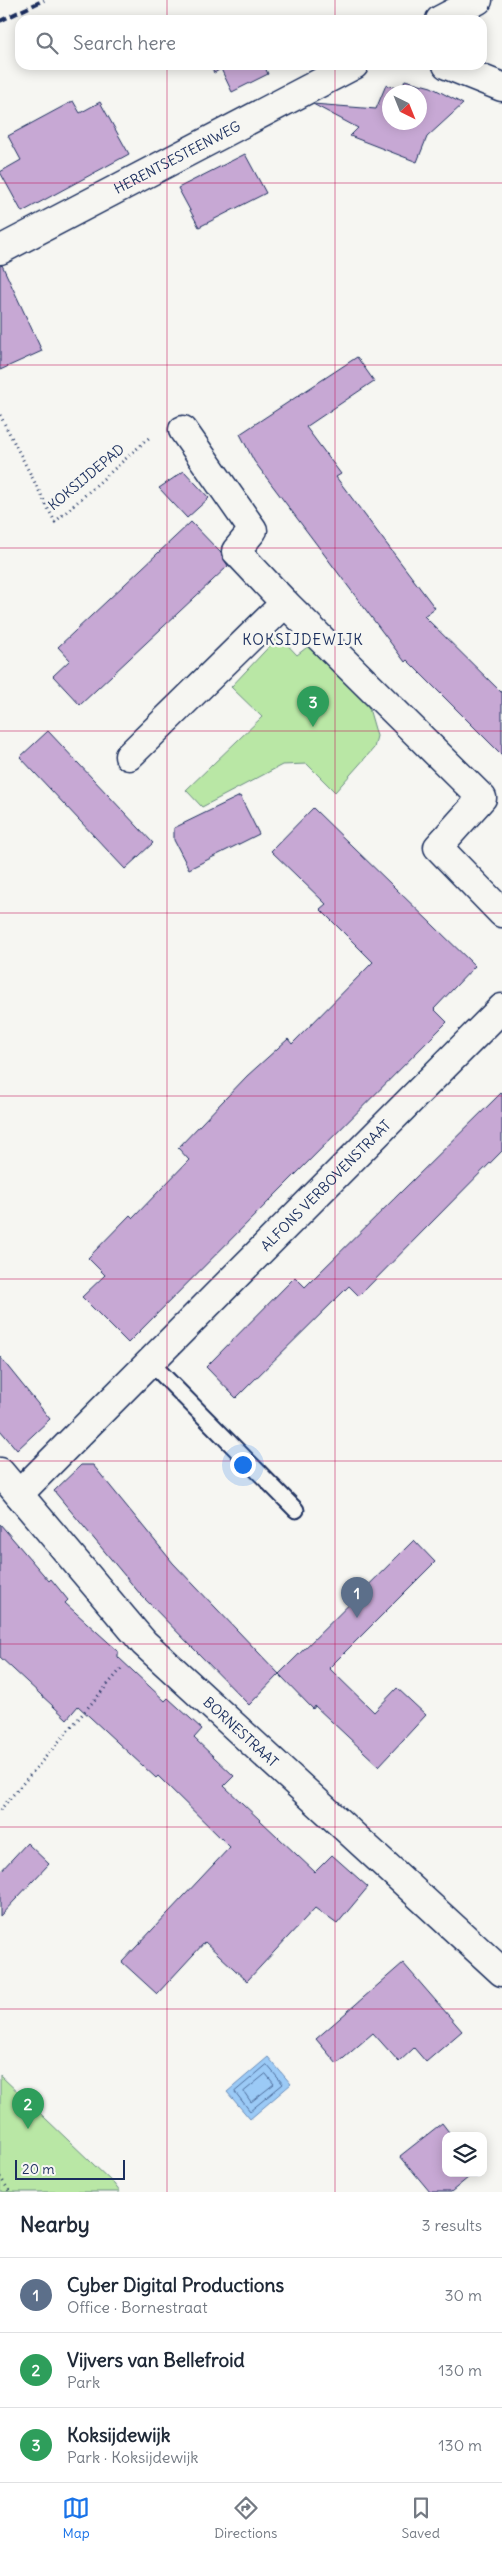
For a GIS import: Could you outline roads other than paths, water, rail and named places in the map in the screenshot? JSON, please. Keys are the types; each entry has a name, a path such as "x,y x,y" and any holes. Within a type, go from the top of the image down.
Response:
{"street":[{"path":"450,15 478,0"},
{"name":"HERENTSESTEENWEG","path":"0,250 344,70"},
{"path":"460,70 502,87"},
{"path":"183,430 252,530 236,551 285,603 482,798 438,847 502,913"},
{"path":"129,756 285,603"},
{"name":"ALFONS VERBOVENSTRAAT","path":"19,1494 502,1008"},
{"name":"BORNESTRAAT","path":"0,1472 144,1643 502,1972"}],"lane":[{"path":"150,1362 296,1510"}],"water":[{"path":"268,2057 291,2084 250,2119 227,2092"}],"railway":[{"path":"0,21 44,0"}],"place":[{"name":"Koksijdewijk","path":"313,727"},
{"name":"Cyber Digital Productions","path":"357,1618"},
{"name":"Vijvers van Bellefroid","path":"28,2129"}],"district":[{"name":"KOKSIJDEWIJK","path":"303,640"}]}
